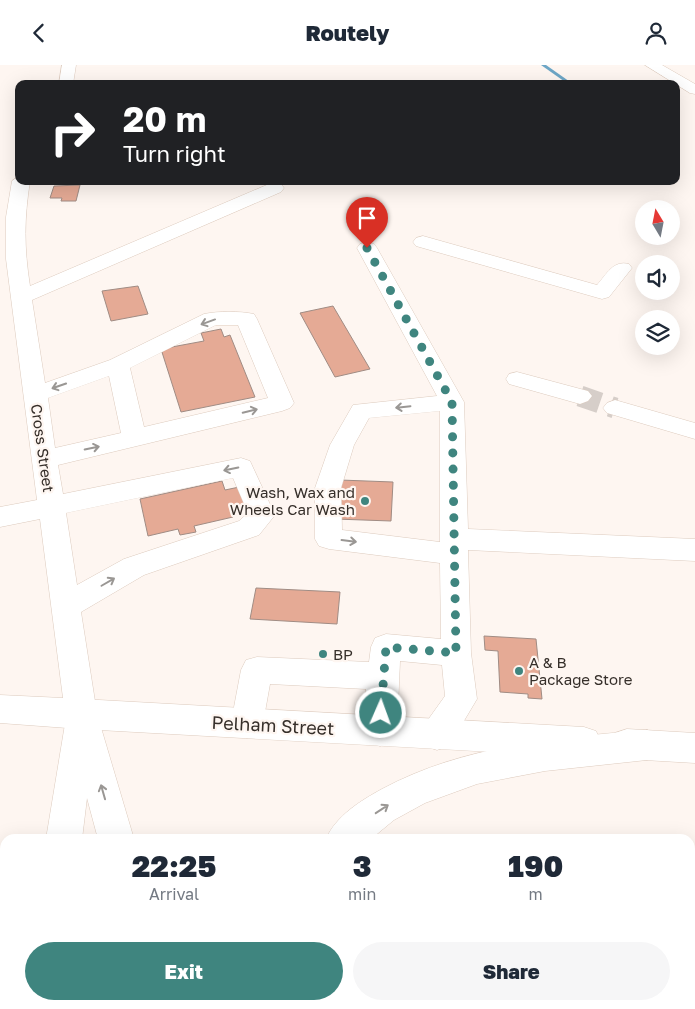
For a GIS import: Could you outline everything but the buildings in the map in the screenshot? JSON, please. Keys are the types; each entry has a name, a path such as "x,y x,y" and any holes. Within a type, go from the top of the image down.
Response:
{"main road":[{"path":"67,80 69,65"},
{"path":"652,65 678,80"},
{"path":"680,81 695,90"},
{"name":"Cross Street","path":"21,185 16,203 14,230 81,714"},
{"path":"22,297 275,188"},
{"path":"423,242 602,293 622,268"},
{"path":"367,248 452,402 456,653 461,699 437,735"},
{"path":"36,394 118,365 212,319 246,319 282,403 45,459"},
{"path":"118,365 135,439"},
{"path":"517,379 580,396"},
{"path":"452,402 361,411 342,445 328,488 329,539 454,547 695,550"},
{"path":"615,408 695,431"},
{"path":"0,517 241,467 262,515 249,528 134,567 66,606"},
{"path":"380,731 386,647 456,653"},
{"path":"247,723 257,670 383,676"},
{"name":"Pelham Street","path":"0,709 695,748"},
{"path":"65,834 81,714"},
{"path":"81,714 115,834"},
{"path":"350,834 382,808 418,789 454,775 497,764 545,756 647,745"}],"waterway":[{"path":"543,65 565,80"}],"tunnel":[{"path":"580,396 615,408"}],"place":[{"name":"Wash, Wax and Wheels Car Wash","path":"365,501"},
{"name":"BP","path":"323,654"},
{"name":"A & B Package Store","path":"519,671"}],"route":[{"path":"367,248 452,402 456,653 386,647 381,713"}]}
